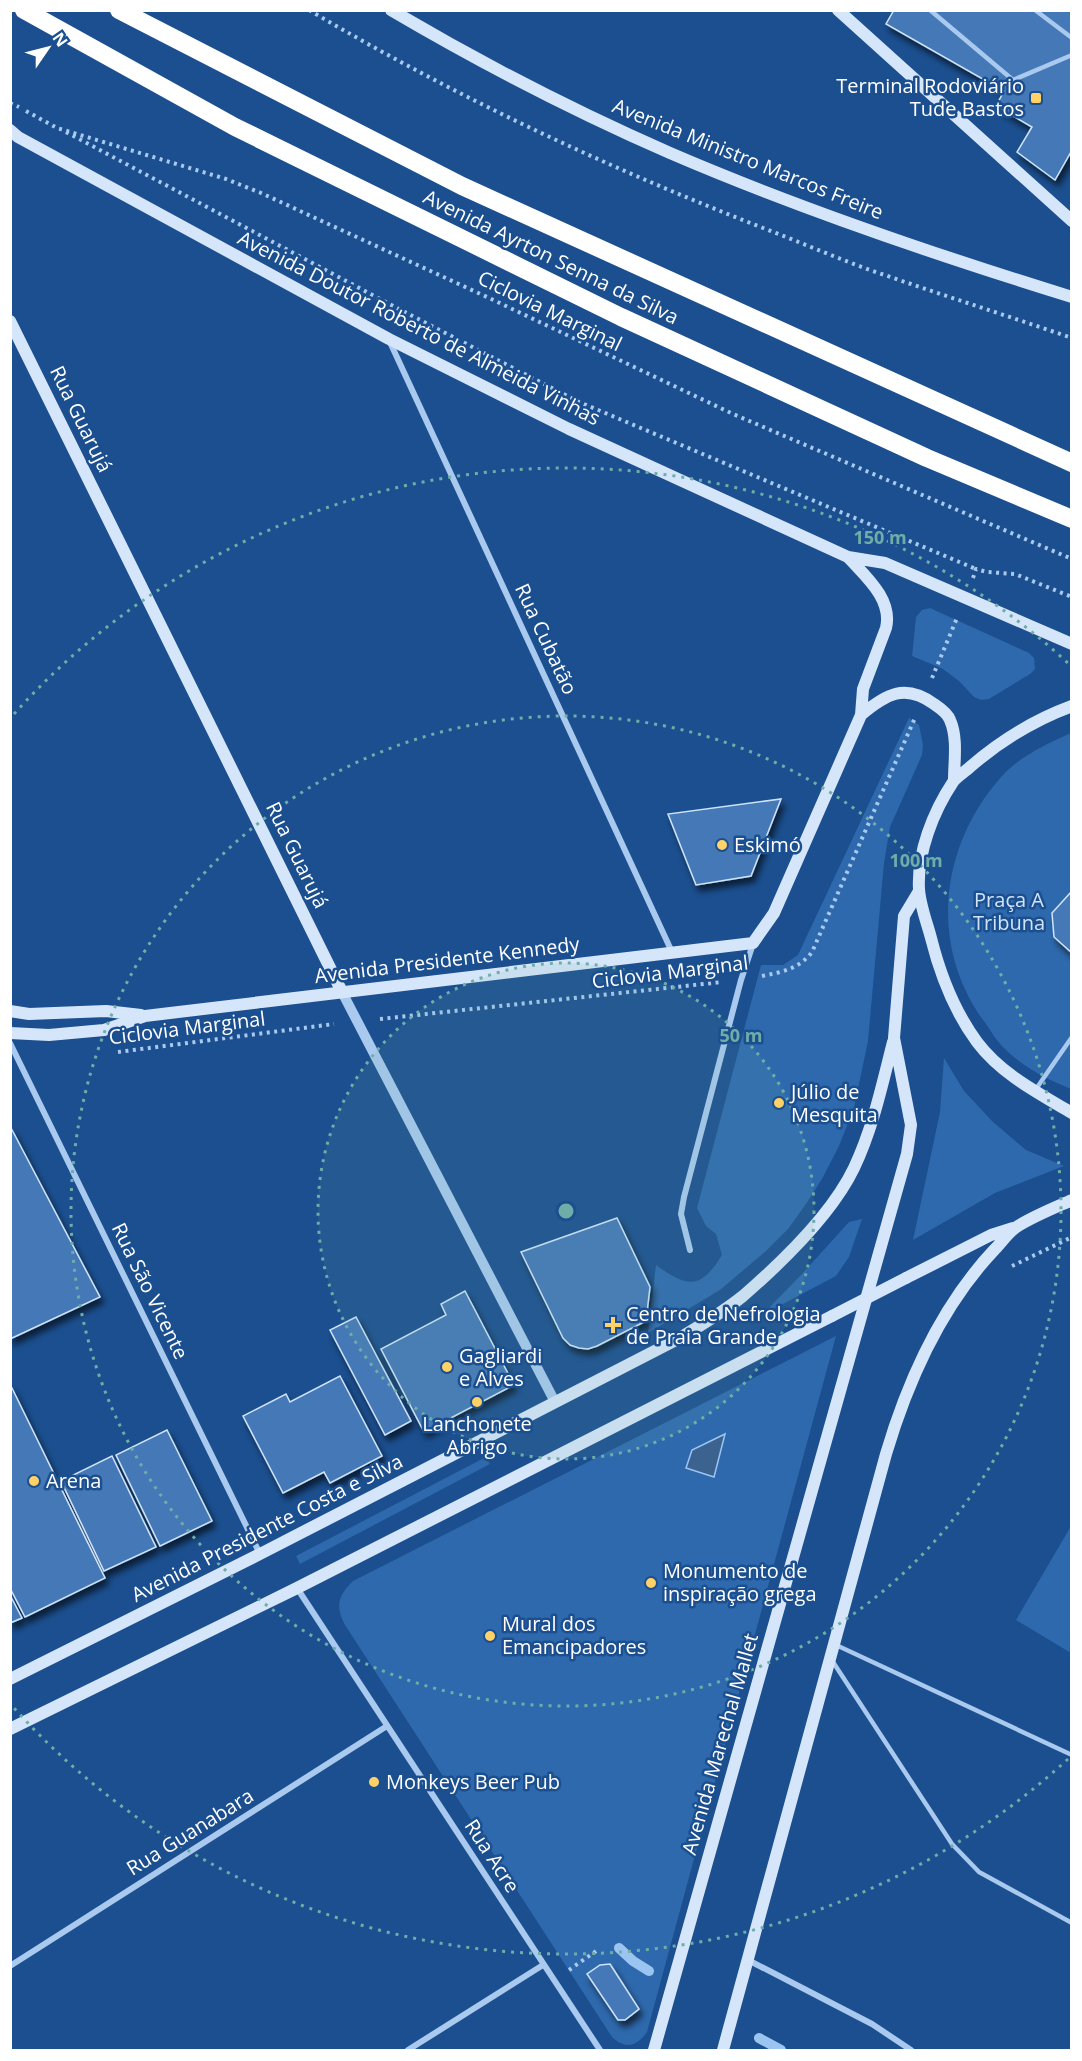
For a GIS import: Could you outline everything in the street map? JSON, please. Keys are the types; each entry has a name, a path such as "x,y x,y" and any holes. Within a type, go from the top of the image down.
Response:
{"highway":[{"name":"Avenida Ayrton Senna da Silva","path":"24,10 235,127 621,317 927,458 1071,519"},
{"name":"Avenida Ayrton Senna da Silva","path":"119,10 462,186 1071,463"}],"main road":[{"name":"Avenida Ministro Marcos Freire","path":"391,10 482,62 610,126 671,153 823,214 1071,297"},
{"path":"838,10 1071,221"},
{"name":"Avenida Doutor Roberto de Almeida Vinhas","path":"13,135 389,339 569,429 848,557"},
{"name":"Rua Guarujá","path":"10,321 342,992"},
{"path":"848,557 885,563 1071,644"},
{"path":"753,943 774,913 861,715 863,689 888,620 881,596 848,557"},
{"path":"861,715 880,698 902,691 925,697 950,719 954,736 954,780"},
{"path":"1071,706 1016,732 954,780 932,822 921,859 919,891 934,949 950,995 977,1042 1006,1072 1071,1113"},
{"name":"Avenida Marechal Mallet","path":"654,2050 907,1154 911,1125 894,1038 904,916 919,891"},
{"name":"Avenida Presidente Kennedy","path":"10,1033 49,1035 104,1029 145,1016 753,943"},
{"name":"Avenida Presidente Kennedy","path":"10,1011 29,1014 106,1011 145,1016"},
{"name":"Avenida Presidente Costa e Silva","path":"10,1679 260,1554 678,1339 708,1321 742,1296 792,1249 826,1212 853,1170 873,1122 894,1038"},
{"path":"10,1729 297,1588 990,1235 1016,1227 1071,1200"},
{"path":"723,2050 829,1657 886,1454 910,1382 962,1290 982,1263 1016,1227"}],"street":[{"name":"Rua Cubatão","path":"389,339 672,953"},
{"path":"690,1250 681,1214 684,1197 741,980 753,943"},
{"name":"Rua Guarujá","path":"342,992 555,1402"},
{"name":"Rua São Vicente","path":"10,1043 260,1554"},
{"name":"Rua Acre","path":"297,1588 600,2050"},
{"name":"Rua Guanabara","path":"10,1966 387,1726"},
{"path":"748,1960 872,2024 911,2050"},
{"path":"408,2050 543,1965"}],"lane":[{"path":"930,10 1013,80 1071,55"},
{"path":"1035,10 1071,38"},
{"path":"1035,1092 1071,1037"},
{"path":"833,1644 1071,1755"},
{"path":"829,1657 952,1844 964,1858 979,1872 1071,1923"}],"path":[{"path":"309,10 387,56 456,92 570,148 670,192 872,270 1071,338"},
{"name":"Ciclovia Marginal","path":"10,102 57,128 226,179 261,193 723,409 1071,559"},
{"path":"57,128 579,402 976,569 1015,574 1071,597"},
{"name":"Ciclovia Marginal","path":"114,1052 357,1021 741,980 795,968 812,952 925,697 976,569"},
{"path":"553,1979 598,1950"}],"green space":[{"path":"930,608 1029,653 1034,658 1035,669 989,699 981,700 974,697 959,681 943,669 912,656 916,617 922,610"},
{"path":"909,718 919,725 923,745 922,755 890,827 884,863 868,1041 854,1108 839,1146 806,1204 788,1229 766,1251 720,1290 648,1333 656,1265 676,1278 692,1282 707,1275 722,1255 716,1234 706,1226 697,1208 761,965 783,965 798,955"},
{"name":"Praça A Tribuna","path":"1071,733 1071,1089 1017,1060 1000,1044 986,1024 967,994 955,963 949,930 949,897 954,865 965,833 981,804 1009,769 1025,757"},
{"path":"944,1058 964,1091 992,1121 1026,1150 1064,1166 995,1193 913,1240 940,1112"},
{"path":"862,1219 849,1257 836,1276 762,1315 849,1222"},
{"path":"836,1336 647,2032 639,2041 631,2045 622,2044 612,2037 345,1625 339,1607 341,1597 353,1581"},
{"path":"486,1457 490,1464 300,1564 296,1556"},
{"path":"1071,1526 1071,1653 1016,1620"}],"shaded area":[{"path":"725,1434 714,1477 686,1468 692,1450"}],"building":[{"name":"Terminal Rodoviário Tude Bastos","path":"894,10 1072,10 1072,150 1055,180 1017,152 1032,127 996,106 1004,91 886,24"},
{"name":"Eskimó","path":"781,799 751,876 696,885 668,814"},
{"path":"1072,891 1072,953 1054,937 1052,913"},
{"path":"10,1126 100,1297 10,1339"},
{"path":"617,1218 650,1287 646,1321 597,1346 588,1349 579,1348 570,1345 563,1338 521,1252"},
{"name":"Gagliardi e Alves","path":"465,1291 514,1385 424,1432 381,1349 446,1315 441,1304"},
{"path":"356,1317 411,1421 385,1435 330,1330"},
{"path":"340,1376 382,1456 330,1483 324,1472 283,1493 243,1416 286,1394 290,1402"},
{"name":"Arena","path":"10,1384 105,1578 25,1617 10,1588"},
{"path":"167,1430 212,1521 160,1546 116,1455"},
{"path":"112,1456 156,1547 104,1571 61,1481"},
{"path":"10,1595 22,1618 10,1623"},
{"path":"610,1964 639,2009 625,2020 618,2020 587,1974 600,1965"}],"waterway":[{"path":"619,1948 649,1971"},
{"path":"759,2038 781,2050"}],"place":[{"name":"Terminal Rodoviário Tude Bastos","path":"1036,98"},
{"name":"Eskimó","path":"722,845"},
{"name":"Júlio de Mesquita","path":"779,1103"},
{"name":"Centro de Nefrologia de Praia Grande","path":"613,1325"},
{"name":"Gagliardi e Alves","path":"447,1367"},
{"name":"Lanchonete Abrigo","path":"477,1402"},
{"name":"Arena","path":"34,1481"},
{"name":"Monumento de inspiração grega","path":"651,1583"},
{"name":"Mural dos Emancipadores","path":"490,1636"},
{"name":"Monkeys Beer Pub","path":"374,1782"}]}
